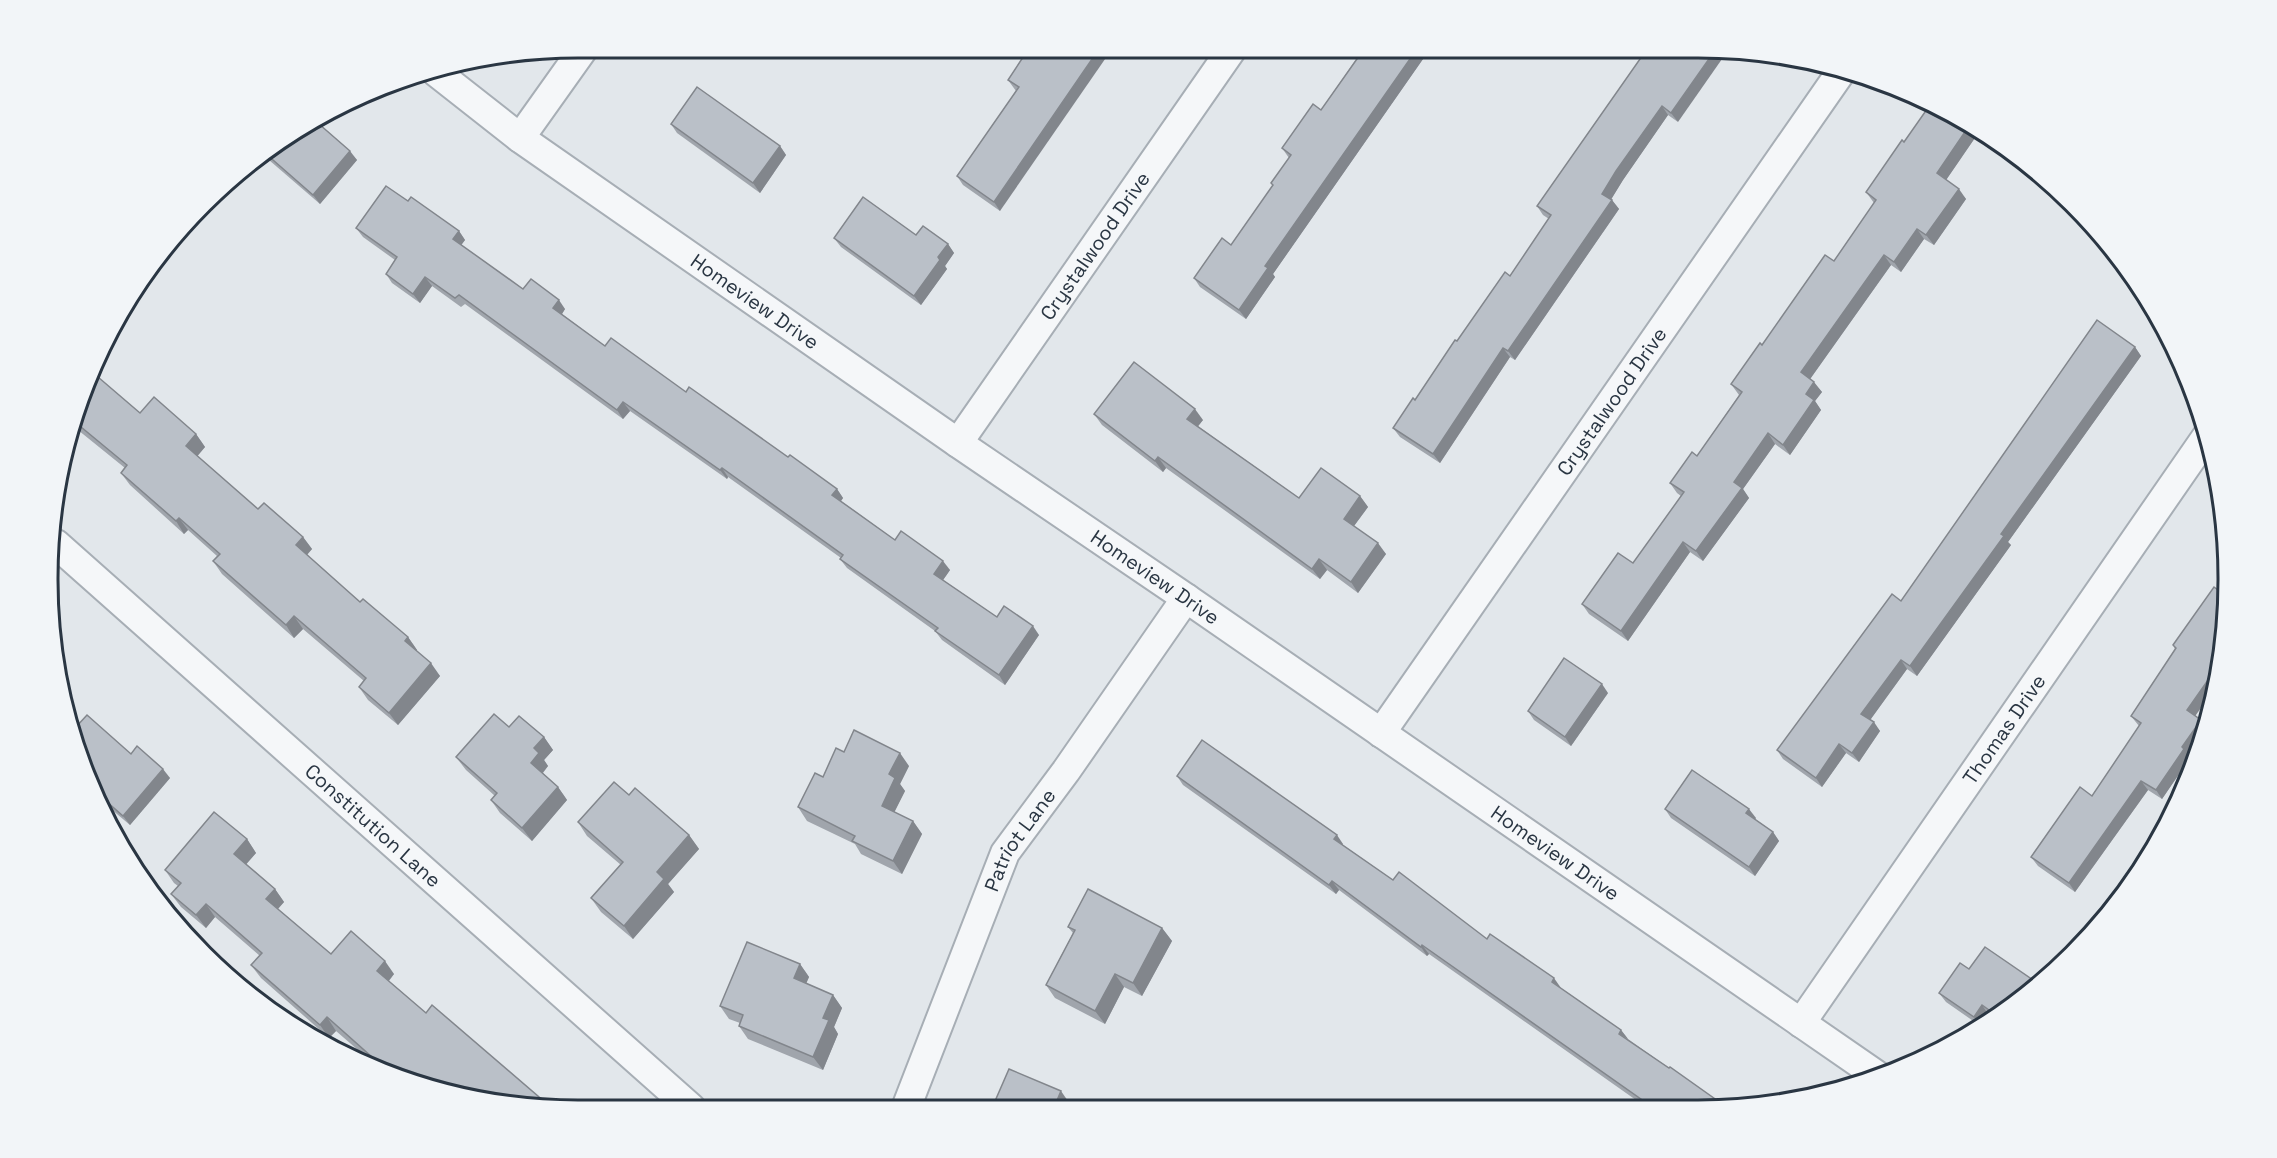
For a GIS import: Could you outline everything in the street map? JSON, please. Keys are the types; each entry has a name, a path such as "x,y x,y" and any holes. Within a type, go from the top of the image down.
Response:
{"street":[{"path":"520,138 577,58"},
{"name":"Crystalwood Drive","path":"958,443 1226,58"},
{"name":"Homeview Drive","path":"442,77 520,138 958,443 1870,1070"},
{"name":"Crystalwood Drive","path":"1381,733 1837,77"},
{"name":"Thomas Drive","path":"1801,1023 2201,445"},
{"name":"Constitution Lane","path":"60,547 682,1100"},
{"name":"Patriot Lane","path":"909,1100 972,932 1005,853 1066,771 1186,598"}],"building":[{"path":"1022,58 1093,58 994,202 957,176 1019,87 1008,80"},
{"path":"1358,58 1411,58 1265,266 1268,268 1239,310 1194,278 1222,238 1231,245 1273,185 1271,183 1291,155 1282,148 1313,104 1321,110"},
{"path":"1641,58 1709,59 1671,113 1662,106 1616,171 1602,194 1612,200 1508,351 1503,348 1433,454 1393,428 1505,272 1510,276 1551,215 1537,206"},
{"path":"697,87 780,146 753,183 671,124"},
{"path":"1926,111 1965,132 1937,173 1959,189 1926,235 1917,229 1894,262 1884,255 1801,372 1814,382 1806,394 1814,400 1783,445 1768,433 1734,482 1742,488 1696,551 1683,542 1621,631 1582,604 1618,553 1633,563 1684,492 1670,483 1692,452 1697,456 1742,392 1731,384 1760,343 1762,345 1825,255 1834,261 1876,200 1866,192 1902,140 1904,142"},
{"path":"322,126 350,151 313,195 272,159"},
{"path":"386,186 408,201 411,197 459,231 453,239 523,289 531,279 559,300 553,308 605,346 611,338 686,392 689,387 837,489 832,495 895,540 901,531 943,561 934,574 997,617 1004,606 1033,626 999,675 935,631 938,628 840,559 843,555 722,468 720,470 623,402 617,410 459,295 455,298 425,277 413,294 386,274 397,257 356,228"},
{"path":"863,197 916,235 923,226 948,244 938,257 940,260 914,296 834,238"},
{"path":"2097,320 2135,347 2001,534 2004,536 1910,666 1901,660 1861,714 1874,722 1852,753 1839,744 1816,778 1777,750 1892,594 1901,601"},
{"path":"1134,362 1195,409 1187,419 1299,498 1321,468 1360,496 1344,519 1378,543 1351,582 1319,559 1312,569 1158,457 1155,461 1094,414"},
{"path":"99,378 140,413 154,397 196,434 186,446 258,509 264,503 303,537 296,545 360,602 363,599 408,637 405,641 431,663 389,713 359,687 366,678 294,616 286,625 213,561 220,554 179,518 176,521 121,473 127,465 81,427"},
{"path":"2214,587 2218,590 2217,613 2208,680 2187,710 2199,719 2198,725 2156,790 2141,781 2069,883 2031,857 2080,787 2092,796 2141,723 2131,716 2176,648 2173,645"},
{"path":"1564,658 1602,684 1565,737 1528,711"},
{"path":"494,714 509,727 519,716 544,737 534,748 539,753 531,763 558,787 522,828 491,800 497,793 456,757"},
{"path":"87,715 131,754 137,746 163,769 123,816 110,804 79,724"},
{"path":"854,730 900,753 889,774 895,778 882,806 913,821 893,861 852,841 855,836 798,807 815,773 823,777 836,748 844,752"},
{"path":"1202,740 1337,835 1334,839 1393,880 1399,872 1487,939 1490,934 1554,978 1552,982 1621,1030 1619,1034 1715,1099 1642,1100 1422,945 1421,947 1332,881 1329,885 1177,776"},
{"path":"1692,770 1749,809 1746,813 1773,832 1749,867 1665,809"},
{"path":"614,782 629,795 635,788 689,835 657,872 664,879 624,926 591,898 623,862 578,822"},
{"path":"214,812 247,839 234,854 275,889 266,899 331,954 351,931 385,961 377,971 426,1013 432,1005 540,1098 511,1095 444,1082 371,1056 327,1017 320,1025 251,965 262,953 206,904 196,915 171,894 181,883 165,870"},
{"path":"1088,889 1162,928 1133,983 1115,974 1095,1011 1046,985 1075,930 1068,927"},
{"path":"747,942 800,964 794,978 833,995 823,1018 829,1020 813,1057 739,1026 743,1015 720,1006"},
{"path":"1985,947 2031,978 1989,1010 1982,1005 1974,1017 1939,993 1960,963 1969,969"},
{"path":"1009,1069 1061,1091 1057,1100 995,1100"}]}
